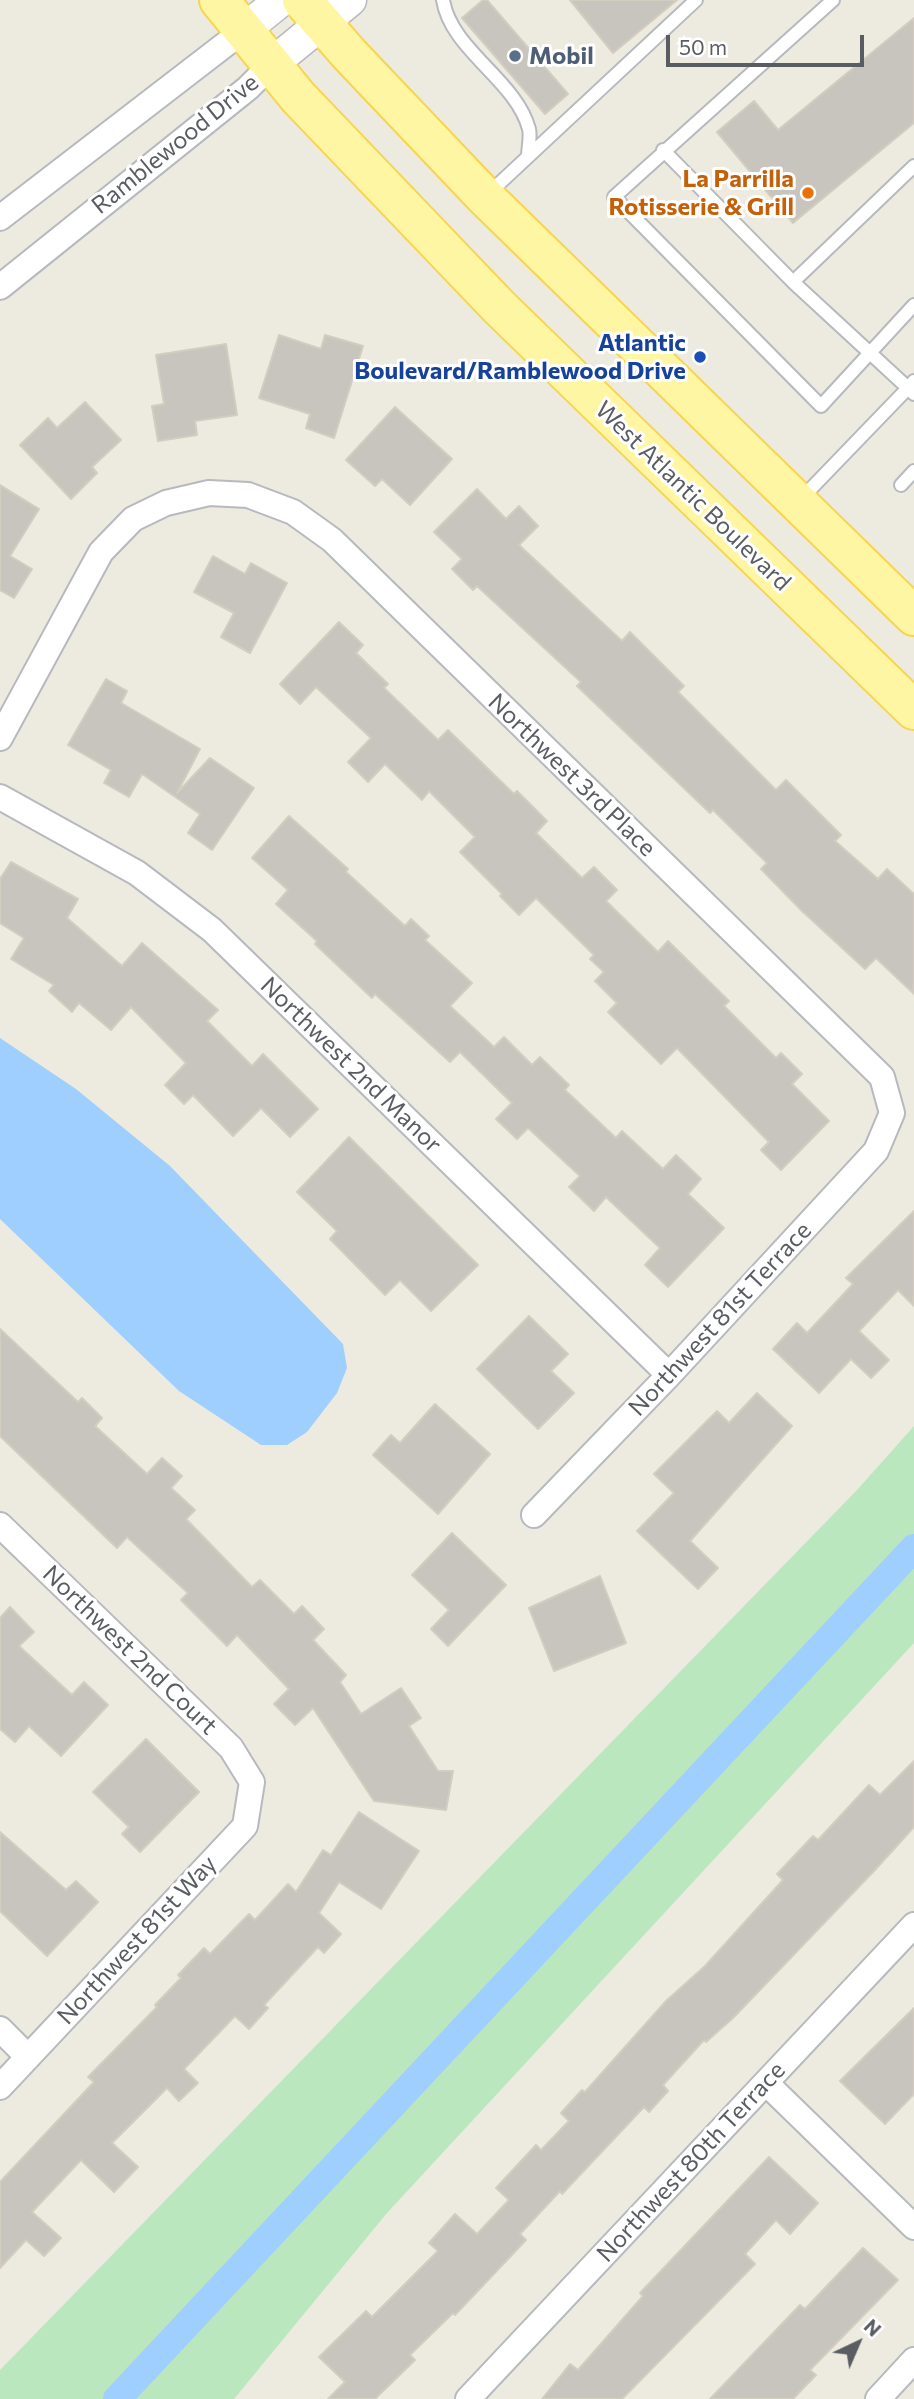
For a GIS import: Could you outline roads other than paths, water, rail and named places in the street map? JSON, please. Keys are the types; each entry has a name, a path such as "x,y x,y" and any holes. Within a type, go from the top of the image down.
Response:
{"main road":[{"name":"West Atlantic Boulevard","path":"219,0 298,97 499,307 914,710"},
{"path":"324,7 485,197 914,616"}],"street":[{"name":"Ramblewood Drive","path":"0,218 281,0"},
{"name":"Ramblewood Drive","path":"0,287 247,88 324,7"},
{"name":"Northwest 3rd Place","path":"0,738 101,552 133,519 166,503 209,492 248,495 282,508 332,540 882,1077 892,1113"},
{"name":"Northwest 2nd Manor","path":"0,797 137,873 212,930 669,1375"},
{"name":"Northwest 81st Terrace","path":"534,1515 669,1375 876,1151 892,1113"},
{"name":"Northwest 2nd Court","path":"0,1525 232,1748 252,1782"},
{"name":"Northwest 81st Way","path":"0,2087 245,1826 252,1782"},
{"name":"Northwest 80th Terrace","path":"468,2399 914,1925"},
{"path":"0,2029 28,2057"},
{"path":"766,2083 914,2227"},
{"path":"878,2399 914,2360"}],"lane":[{"path":"443,0 446,19 517,105 529,130 528,156"},
{"path":"485,197 696,0"},
{"path":"828,2 614,197 821,406 914,305"},
{"path":"663,150 868,355 912,388 797,502"},
{"path":"793,282 914,166"},
{"path":"901,485 914,471"}],"water":[{"path":"0,1038 76,1089 170,1166 343,1344 347,1368 337,1393 307,1432 287,1445 261,1445 179,1391 0,1219"}],"waterway":[{"path":"117,2399 914,1548"}],"place":[{"name":"Mobil","path":"515,56"},
{"name":"La Parrilla Rotisserie & Grill","path":"808,193"},
{"name":"Atlantic Boulevard/Ramblewood Drive","path":"700,357"}]}
